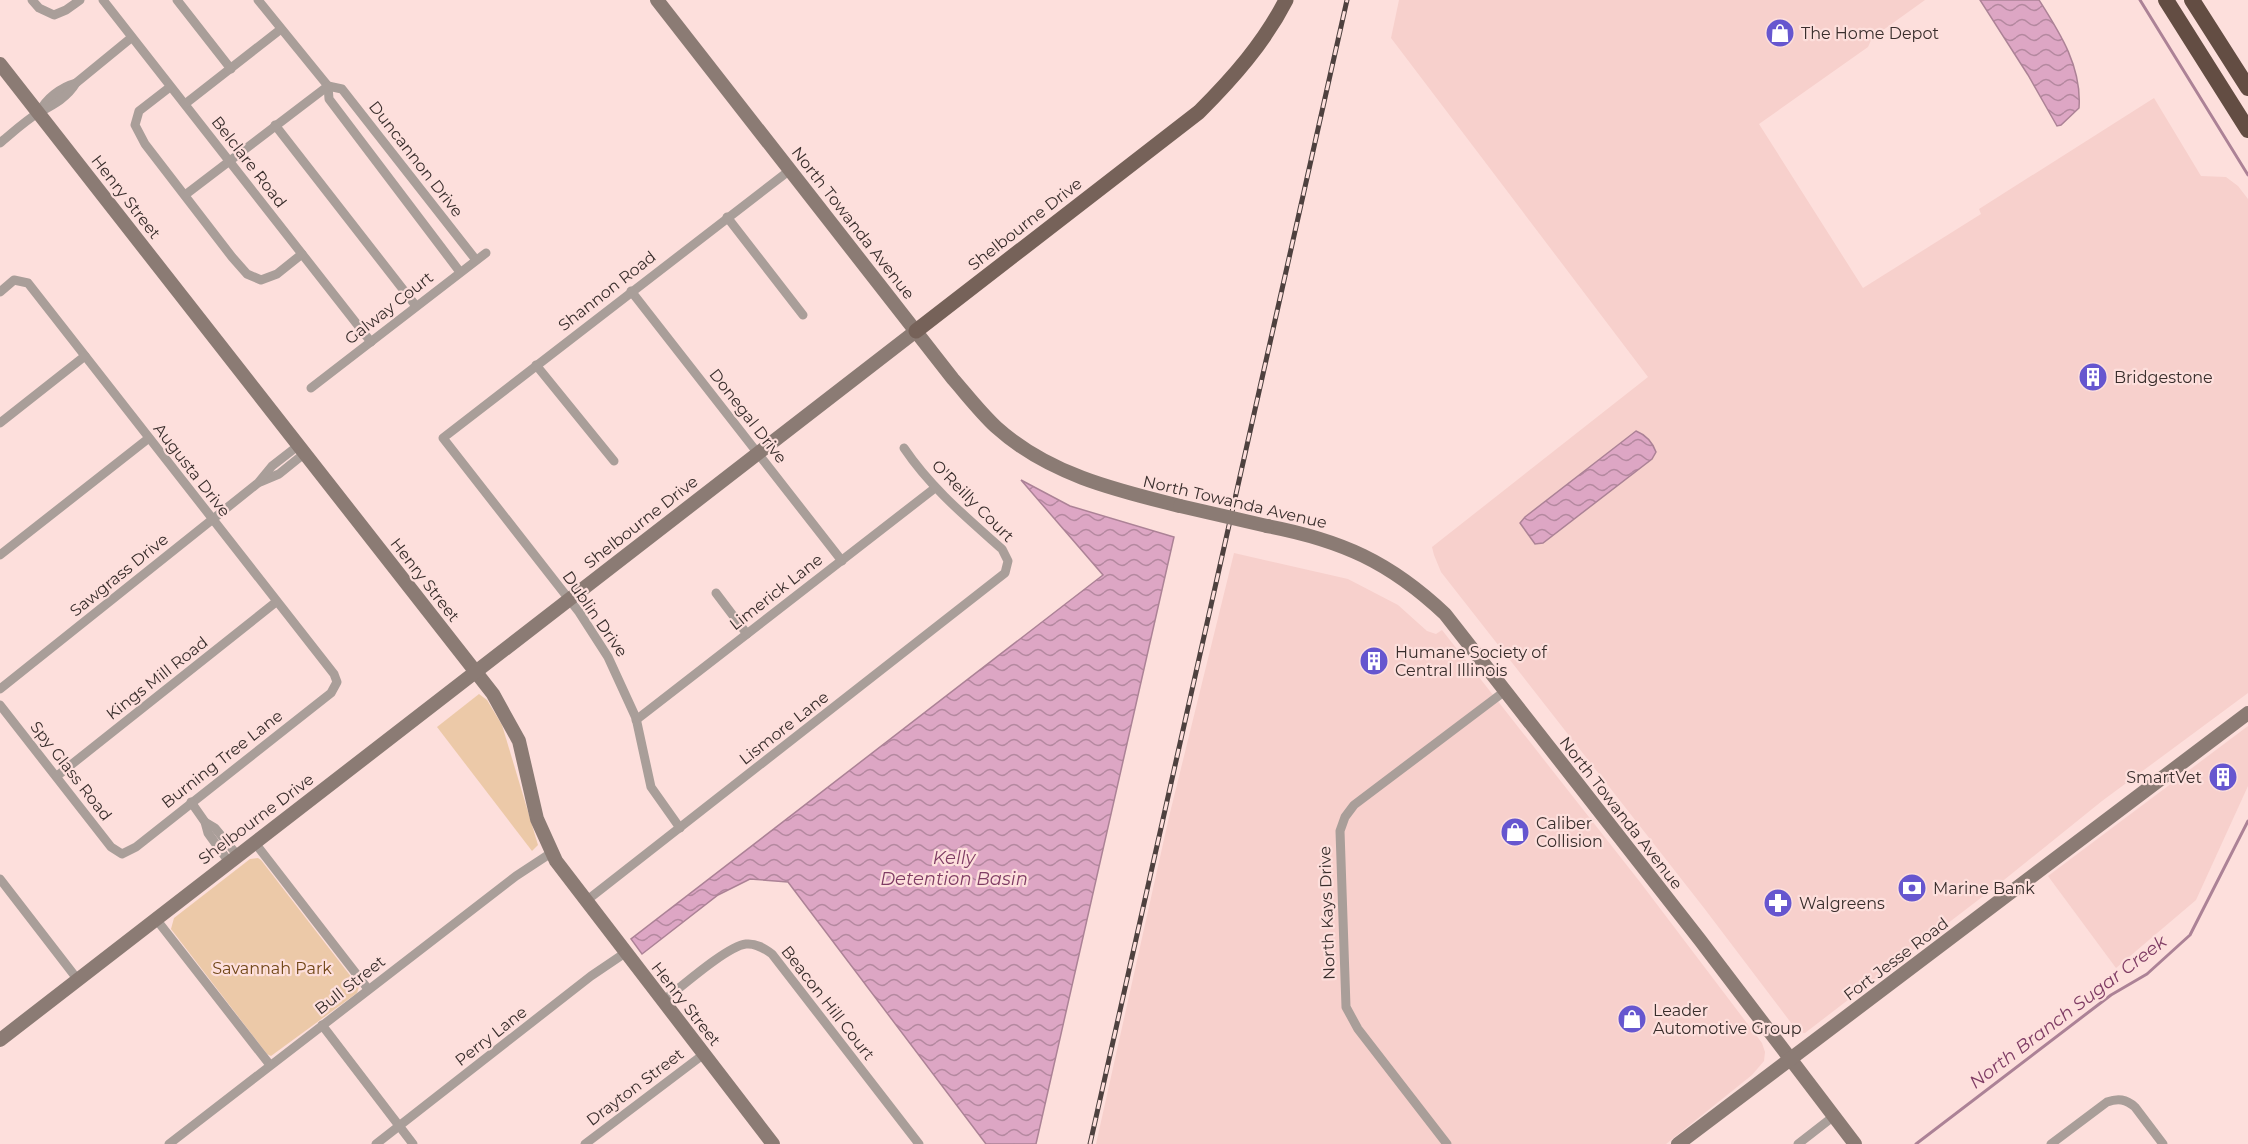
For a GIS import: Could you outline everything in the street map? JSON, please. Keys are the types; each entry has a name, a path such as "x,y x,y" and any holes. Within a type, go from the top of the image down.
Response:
{"highway":[{"path":"2166,0 2248,130"},
{"path":"2192,0 2248,88"}],"main road":[{"name":"North Towanda Avenue","path":"657,0 916,331 979,410 998,428 1031,452 1064,471 1099,485 1180,506 1300,532 1356,551 1382,564 1408,582 1445,615 1855,1144"},
{"name":"Shelbourne Drive","path":"0,1040 1199,112 1234,77 1261,43 1284,5"},
{"name":"Henry Street","path":"0,64 493,694 519,741 537,819 551,853 625,953 773,1144"},
{"name":"Fort Jesse Road","path":"1678,1144 2248,713"}],"street":[{"path":"32,0 39,8 54,15 80,0"},
{"name":"Belclare Road","path":"103,0 371,342"},
{"path":"177,0 231,69"},
{"name":"Duncannon Drive","path":"258,0 328,86 329,99 460,272"},
{"path":"185,104 281,29"},
{"path":"0,143 39,112 49,109 71,91 76,83 131,38"},
{"path":"185,195 328,86"},
{"name":"Duncannon Drive","path":"328,86 342,88 476,260"},
{"path":"170,87 139,111 135,125 145,144 247,274 261,280 277,274 302,254"},
{"path":"275,125 416,306"},
{"name":"Shannon Road","path":"443,438 790,170"},
{"path":"727,217 803,315"},
{"name":"Galway Court","path":"311,388 486,252"},
{"name":"Augusta Drive","path":"0,292 14,280 28,283 334,674 337,682"},
{"name":"Donegal Drive","path":"631,291 842,561"},
{"path":"0,423 85,356"},
{"path":"536,365 614,461"},
{"path":"0,555 149,438"},
{"name":"Dublin Drive","path":"443,438 570,600 608,657 636,720 651,787 680,828"},
{"name":"O'Reilly Court","path":"904,448 921,473 935,488 1006,554 1007,567 1001,578"},
{"name":"Sawgrass Drive","path":"0,689 258,483 279,474 302,449"},
{"name":"Limerick Lane","path":"636,720 935,488"},
{"name":"Lismore Lane","path":"586,901 1001,578"},
{"path":"716,593 747,634"},
{"name":"Kings Mill Road","path":"57,776 276,602"},
{"name":"Burning Tree Lane","path":"120,854 128,853 136,847 331,693 337,682"},
{"name":"North Kays Drive","path":"1446,1144 1358,1029 1346,1007 1340,831 1345,817 1354,805 1505,691"},
{"name":"Spy Glass Road","path":"0,705 111,847 120,854"},
{"path":"191,802 205,822 208,833 233,859"},
{"path":"255,843 368,989"},
{"name":"Bull Street","path":"169,1144 516,876 551,853"},
{"path":"0,879 78,980"},
{"path":"156,919 270,1065"},
{"name":"Beacon Hill Court","path":"663,1001 731,949 747,944 765,948 919,1144"},
{"name":"Perry Lane","path":"376,1144 591,976 625,953"},
{"path":"322,1025 413,1144"},
{"name":"Drayton Street","path":"585,1144 704,1054"},
{"path":"2051,1144 2114,1099 2124,1100 2135,1107 2163,1144"},
{"path":"1798,1144 1834,1116"}],"shaded area":[{"name":"Bridgestone","path":"1399,0 1925,0 1872,38 1868,47 1759,124 1863,288 1981,214 1979,209 2154,98 2201,176 2226,177 2238,186 2248,199 2248,693 2102,801 1999,884 1805,1033 1798,1032 1441,572 1434,555 1432,547 1648,377 1391,38"},
{"path":"1234,553 1348,579 1398,605 1427,631 1436,634 1442,630 1640,882 1762,1043 1765,1052 1764,1061 1752,1075 1666,1144 1096,1144 1169,817"},
{"path":"2248,726 2248,786 2196,900 2116,968 2048,876"}],"green space":[{"path":"479,694 487,700 502,725 538,845 532,851 437,727"},
{"name":"Savannah Park","path":"258,858 359,987 357,993 271,1056 267,1054 171,929 174,918 250,859"}],"water":[{"path":"1980,0 2039,0 2062,38 2077,78 2079,108 2061,125 2057,126 2028,75"},
{"path":"1636,431 1653,445 1656,452 1652,459 1543,543 1535,544 1520,523 1525,517"},
{"name":"Kelly Detention Basin","path":"1021,480 1070,506 1174,537 1036,1144 986,1144 788,882 750,879 718,895 642,954 631,939 1103,575"}],"waterway":[{"path":"2140,0 2248,175"},
{"name":"North Branch Sugar Creek","path":"1916,1144 2111,995 2147,974 2190,935 2248,821"}],"railway":[{"path":"1090,1144 1347,0"}],"place":[{"name":"The Home Depot","path":"1780,33"},
{"name":"Bridgestone","path":"2093,377"},
{"name":"Humane Society of Central Illinois","path":"1374,661"},
{"name":"SmartVet","path":"2223,777"},
{"name":"Caliber Collision","path":"1515,832"},
{"name":"Marine Bank","path":"1912,888"},
{"name":"Walgreens","path":"1778,903"},
{"name":"Leader Automotive Group","path":"1632,1019"}]}
